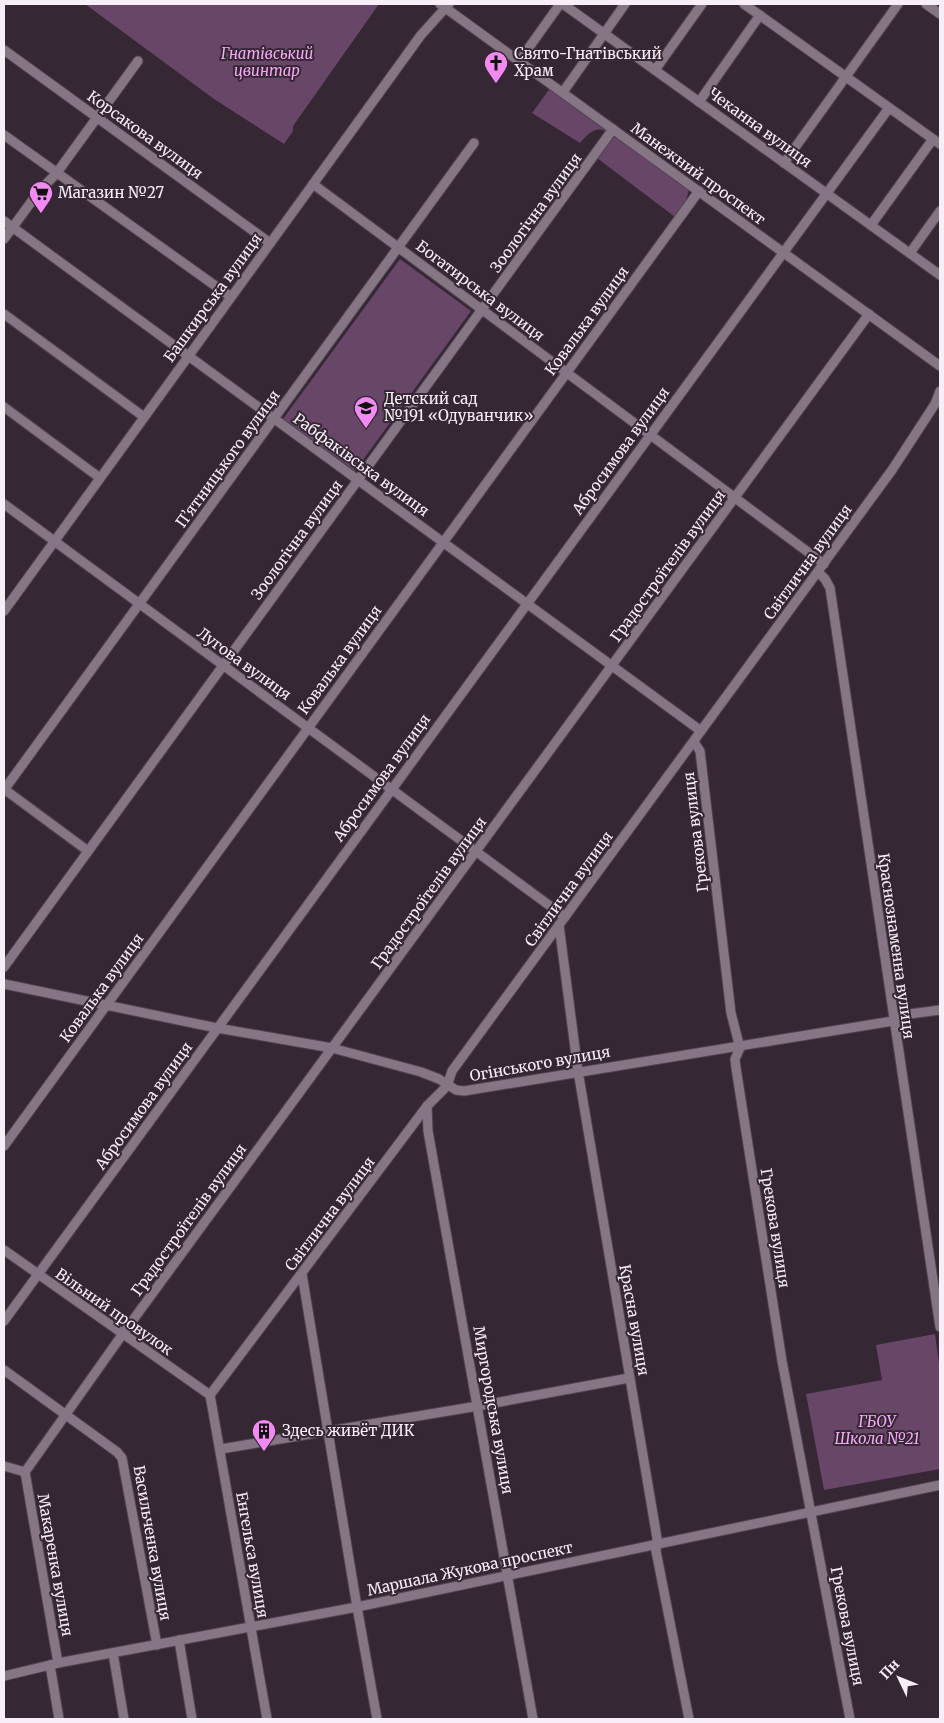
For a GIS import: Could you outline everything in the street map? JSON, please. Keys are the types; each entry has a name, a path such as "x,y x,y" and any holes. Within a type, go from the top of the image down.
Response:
{"street":[{"name":"Чеканна вулиця","path":"562,4 940,275"},
{"path":"520,60 562,4"},
{"path":"563,92 625,4"},
{"path":"655,70 702,4"},
{"path":"744,4 936,141 871,225"},
{"path":"784,163 898,4"},
{"path":"926,4 940,14"},
{"name":"Манежний проспект","path":"445,5 940,366"},
{"name":"Башкирська вулиця","path":"4,611 312,184 445,5"},
{"path":"699,102 760,16"},
{"name":"Корсакова вулиця","path":"4,50 270,243"},
{"path":"4,239 40,190 56,174 98,118 138,60"},
{"name":"Абросимова вулиця","path":"4,1321 390,788 889,108"},
{"name":"Зоологічна вулиця","path":"4,967 613,129"},
{"path":"4,135 56,174 231,297"},
{"name":"П’ятницького вулиця","path":"4,789 474,143"},
{"name":"Богатирська вулиця","path":"312,184 824,564"},
{"name":"Ковалька вулиця","path":"4,1146 698,191"},
{"path":"910,254 940,211"},
{"name":"Рабфаківська вулиця","path":"4,222 701,731"},
{"path":"4,314 144,417"},
{"name":"Градостроїтелiв вулиця","path":"25,1472 122,1335 869,314"},
{"name":"Світлична вулиця","path":"210,1395 427,1106 447,1086 452,1071 892,470 934,404 940,391"},
{"path":"4,407 100,478"},
{"name":"Лугова вулиця","path":"4,504 565,917"},
{"name":"Краснознаменна вулиця","path":"818,572 830,588 940,1327"},
{"name":"Грекова вулиця","path":"694,742 700,750 731,1013 739,1045 735,1059 736,1068 781,1352 850,1719"},
{"path":"4,789 88,851"},
{"name":"Красна вулиця","path":"559,925 578,1072 656,1545 689,1719"},
{"name":"Огінського вулиця","path":"4,984 217,1028 332,1048 421,1072 438,1079 447,1086 464,1091 893,1021 902,1016 940,1010"},
{"name":"Миргородська вулиця","path":"427,1106 428,1131 533,1719"},
{"name":"Вільний провулок","path":"4,1250 122,1335 210,1395"},
{"path":"302,1274 357,1607 378,1719"},
{"name":"Васильченка вулиця","path":"4,1370 117,1452 122,1458 157,1644"},
{"path":"221,1449 478,1406 629,1378"},
{"name":"Енгельса вулиця","path":"210,1395 267,1719"},
{"path":"4,1466 25,1472"},
{"name":"Макаренка вулиця","path":"25,1472 54,1664 59,1719"},
{"name":"Маршала Жукова проспект","path":"4,1676 54,1664 357,1607 940,1486"},
{"name":"Васильченка вулиця","path":"179,1640 192,1719"},
{"path":"113,1653 124,1719"}],"green space":[{"name":"Гнатівський цвинтар","path":"85,4 379,4 293,126 293,131 284,144 214,99"},
{"path":"551,87 607,128 605,131 595,130 588,134 580,143 532,113"},
{"path":"619,136 689,189 686,201 675,217 597,158 612,138"},
{"path":"400,259 471,311 355,471 283,419"},
{"name":"ГБОУ Школа №21","path":"935,1334 940,1371 940,1469 824,1490 806,1394 882,1380 876,1345"}],"place":[{"name":"Свято-Гнатівський Храм","path":"496,84"},
{"name":"Магазин №27","path":"41,214"},
{"name":"Детский сад №191 «Одуванчик»","path":"366,429"},
{"name":"Здесь живёт ДИК","path":"264,1452"}]}
